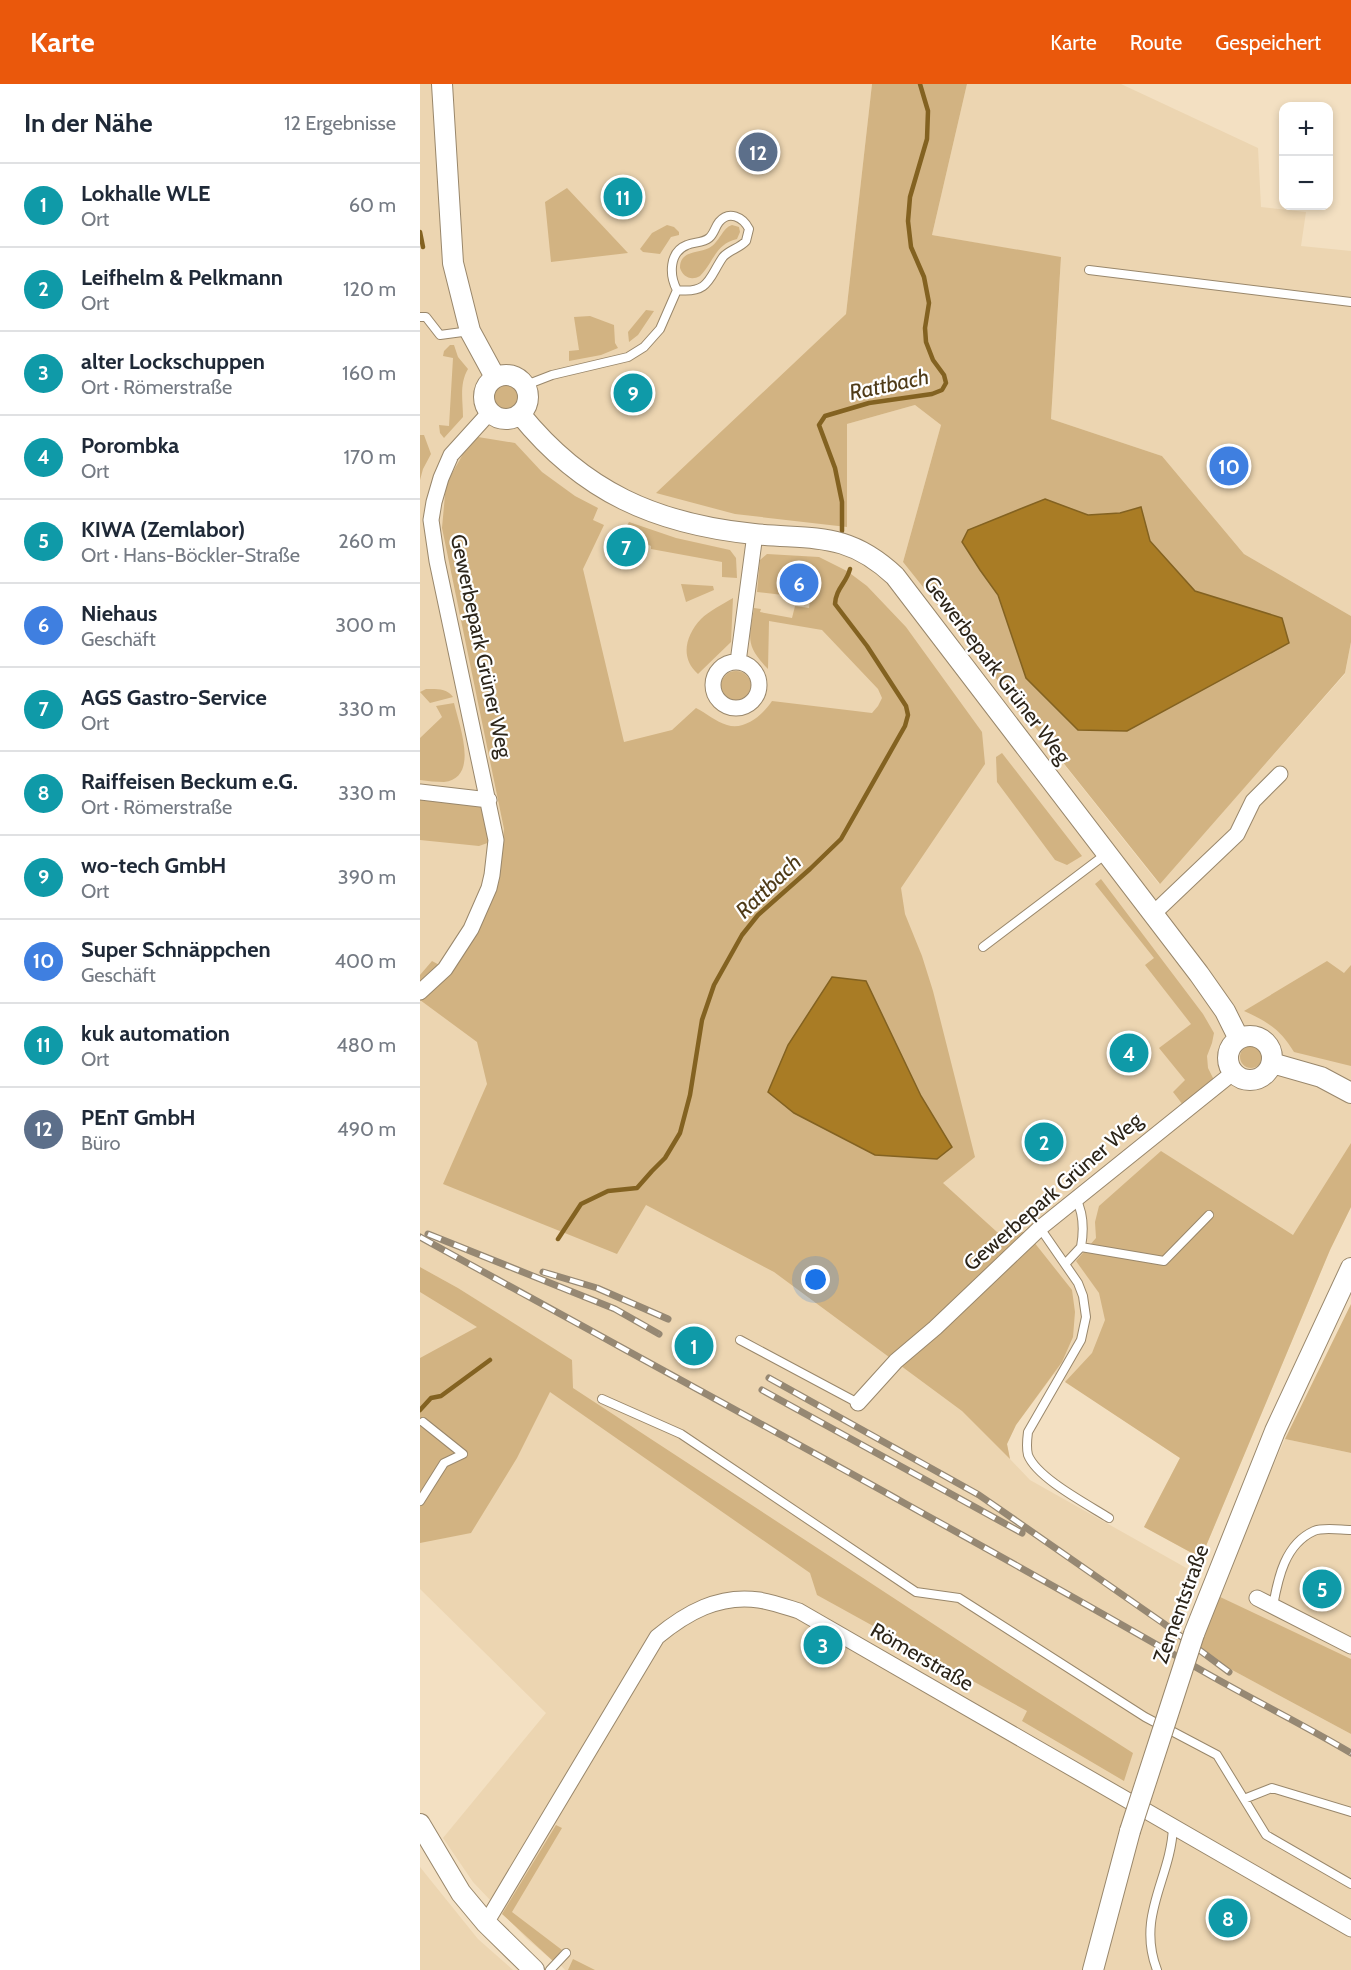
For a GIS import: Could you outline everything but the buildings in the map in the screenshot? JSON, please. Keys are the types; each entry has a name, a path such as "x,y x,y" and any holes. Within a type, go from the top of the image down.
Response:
{"street":[{"path":"442,84 453,262 470,331 495,377"},
{"path":"509,374 517,377 526,385 529,395 528,402 520,414 514,418 501,419 490,412 484,400 484,394 486,387 495,377 509,374"},
{"name":"Gewerbepark Grüner Weg","path":"420,992 445,969 471,929 489,888 492,875 496,840 437,561 431,520 441,478 451,455 490,412"},
{"name":"Gewerbepark Grüner Weg","path":"520,414 557,454 588,480 631,505 706,527 755,534 818,538 844,543 863,551 881,563 895,576 1154,913 1225,1011 1239,1039"},
{"path":"738,662 755,534"},
{"path":"1154,913 1236,834 1253,801 1280,774"},
{"path":"420,792 489,800"},
{"path":"1249,1036 1259,1038 1267,1043 1272,1053 1272,1063 1268,1072 1260,1078 1251,1080 1241,1078 1229,1064 1228,1054 1239,1039 1249,1036"},
{"path":"1272,1063 1321,1077 1350,1092"},
{"name":"Gewerbepark Grüner Weg","path":"858,1403 897,1361 1040,1228 1234,1072"},
{"name":"Zementstraße","path":"1094,1970 1130,1831 1194,1634 1275,1431 1351,1268"},
{"path":"1257,1598 1351,1646"},
{"name":"Römerstraße","path":"486,1923 657,1637 680,1618 717,1602 741,1599 759,1600 799,1611 1351,1929"},
{"path":"420,1824 461,1893 486,1923 534,1970"}],"lane":[{"path":"725,217 742,218 749,229 747,239 723,258 710,281 703,286 686,291 677,290 673,282 672,268 676,253 689,244 711,237 720,220 725,217"},
{"path":"1089,270 1351,302"},
{"path":"526,385 552,375 628,357 644,347 660,329 677,290"},
{"path":"420,317 426,317 440,335 470,331"},
{"path":"983,947 1107,853"},
{"path":"1066,1263 1081,1247 1082,1209 1076,1199"},
{"path":"1081,1247 1164,1261 1209,1215"},
{"path":"1040,1228 1066,1263 1077,1283 1083,1296 1086,1317 1081,1340 1028,1432 1026,1445 1029,1456 1044,1476 1109,1518"},
{"path":"740,1340 858,1403"},
{"path":"602,1399 681,1434 916,1592 960,1598 1145,1717 1217,1755 1266,1834 1351,1884"},
{"path":"420,1501 444,1463 463,1454 423,1422"},
{"path":"1273,1606 1277,1581 1290,1550 1315,1530 1351,1530"},
{"path":"1244,1799 1272,1788 1351,1812"},
{"path":"1157,1970 1150,1935 1152,1907 1173,1843 1173,1827"},
{"path":"550,1970 566,1953"}],"shaded area":[{"path":"420,84 872,84 846,314 752,405 847,527 847,424 915,405 941,425 903,562 1159,884 1345,674 1351,642 1351,1207 1330,1250 1201,1558 1144,1527 1180,1458 1054,1374 1016,1425 1007,1444 1010,1459 1030,1480 1197,1574 1176,1625 1221,1664 1351,1734 1351,1970 565,1970 556,1960 553,1961 526,1938 473,1882 443,1838 546,1713 420,1589 420,1272 571,1360 458,1288 420,1267"},
{"path":"872,84 967,84 932,235 1061,257 1051,419 1162,456 1244,554 1351,616 1351,642 1345,673 1160,884 903,562 941,425 915,405 847,424 847,527 735,514 656,493 846,314"},
{"path":"967,84 1121,84 1258,148 1261,207 1306,212 1301,246 1351,251 1351,616 1244,554 1162,456 1051,419 1061,258 932,235"},
{"path":"567,188 628,253 551,262 545,202"},
{"path":"667,225 674,227 679,235 671,237 660,254 643,252 640,249 652,233"},
{"path":"732,225 739,227 740,232 737,239 719,249 700,276 691,278 683,274 680,268 686,255 709,248"},
{"path":"646,310 654,311 638,335 629,342 628,332"},
{"path":"590,316 614,325 615,343 618,348 601,355 569,361 569,351 579,350 574,317"},
{"path":"450,345 454,345 458,357 468,369 462,387 463,417 444,438 440,433 439,425 449,426 453,358 443,356 444,351"},
{"path":"506,384 515,388 519,397 515,406 506,410 497,406 493,397 497,388"},
{"path":"420,435 424,435 431,454 420,480"},
{"path":"478,437 515,443 542,472 575,496 598,508 593,520 604,525 583,569 624,742 672,730 696,708 719,722 740,726 764,712 772,701 872,713 878,706 882,698 878,689 822,630 769,621 768,669 755,654 750,641 754,608 761,609 760,612 792,618 795,606 809,608 814,571 787,567 783,595 757,592 760,560 767,554 819,557 847,571 867,586 906,627 982,732 985,764 901,888 905,914 933,991 975,1157 943,1183 997,1232 1026,1232 1072,1290 1075,1312 1073,1337 1062,1362 1016,1425 1007,1444 1010,1459 962,1411 774,1272 646,1205 617,1254 443,1184 487,1084 477,1042 420,1000 420,975 432,961 445,968 475,937 499,882 504,829 442,528 446,484 463,454"},
{"path":"1045,499 1088,515 1120,513 1141,507 1150,541 1195,591 1282,618 1289,643 1127,731 1078,730 1026,678 998,595 962,542 968,530"},
{"path":"629,522 676,538 730,550 736,558 737,578 722,577 722,562 651,549 651,546 623,533"},
{"path":"681,584 713,586 714,590 686,602"},
{"path":"733,598 731,642 698,674 692,668 687,654 691,633 704,616"},
{"path":"736,671 742,672 750,680 750,692 742,700 736,701 730,700 722,692 721,686 722,680 730,672"},
{"path":"426,689 444,691 453,697 430,703 420,692"},
{"path":"454,703 463,737 464,761 461,771 455,778 444,782 420,780 420,738 442,717 436,706"},
{"path":"1002,753 1082,856 1067,865 1055,860 997,782 996,757"},
{"path":"420,794 489,800 496,840 479,846 420,840"},
{"path":"1101,879 1203,1014 1214,1033 1207,1056 1208,1068 1215,1082 1183,1105 1173,1092 1185,1080 1159,1048 1191,1024 1145,965 1154,958 1095,884"},
{"path":"1327,961 1344,973 1351,965 1351,1066 1294,1052 1284,1037 1273,1027 1244,1011"},
{"path":"832,977 866,981 921,1096 952,1147 937,1159 875,1155 794,1113 768,1092 788,1045"},
{"path":"1247,1046 1255,1046 1262,1053 1262,1061 1255,1068 1247,1068 1240,1061 1240,1053"},
{"path":"1351,1143 1351,1207 1330,1250 1201,1558 1144,1527 1180,1458 1065,1382 1092,1353 1105,1320 1099,1293 1076,1261 1096,1238 1095,1222 1099,1206 1161,1151 1293,1235"},
{"path":"420,1267 458,1288 572,1360 573,1388 1133,1753 1124,1781 1022,1721 1027,1711 817,1595 810,1573 550,1392 517,1458 471,1533 420,1543 420,1358 477,1327 420,1292"},
{"path":"1351,1304 1351,1453 1285,1439"},
{"path":"1285,1439 1351,1453 1351,1662 1216,1595"},
{"path":"1216,1595 1351,1659 1351,1734 1221,1664 1197,1644"},
{"path":"556,1825 562,1828 512,1912 562,1950 553,1961 502,1914"},
{"path":"420,1867 478,1939 513,1970 420,1970"},
{"path":"573,1959 595,1970 568,1970"}],"waterway":[{"name":"Rattbach","path":"842,531 842,502 835,468 819,425 825,416 869,403 932,394 942,390 946,383 926,342 925,328 929,303 924,277 911,247 908,221 910,197 927,139 928,111 920,84"},
{"path":"420,232 423,247"},
{"name":"Rattbach","path":"558,1239 581,1204 608,1191 637,1188 665,1158 680,1133 690,1095 702,1020 714,985 742,935 758,915 841,839 905,726 908,715 906,706 867,646 835,604 837,594 850,569"},
{"name":"Rattbach","path":"420,1410 431,1398 441,1396 490,1360"}],"railway":[{"path":"428,1234 615,1309 659,1334"},
{"path":"420,1237 901,1501 1351,1753"},
{"path":"543,1272 597,1288 668,1319"},
{"path":"769,1378 979,1495 1163,1623 1229,1672"},
{"path":"762,1390 1022,1533"}],"place":[{"name":"PEnT GmbH","path":"758,152"},
{"name":"kuk automation","path":"623,197"},
{"name":"wo-tech GmbH","path":"633,393"},
{"name":"Super Schnäppchen","path":"1229,466"},
{"name":"AGS Gastro-Service","path":"626,547"},
{"name":"Niehaus","path":"799,583"},
{"name":"Porombka","path":"1129,1053"},
{"name":"Leifhelm & Pelkmann","path":"1044,1142"},
{"name":"Lokhalle WLE","path":"694,1346"},
{"name":"KIWA (Zemlabor)","path":"1322,1589"},
{"name":"alter Lockschuppen","path":"823,1645"},
{"name":"Raiffeisen Beckum e.G.","path":"1228,1918"}]}
